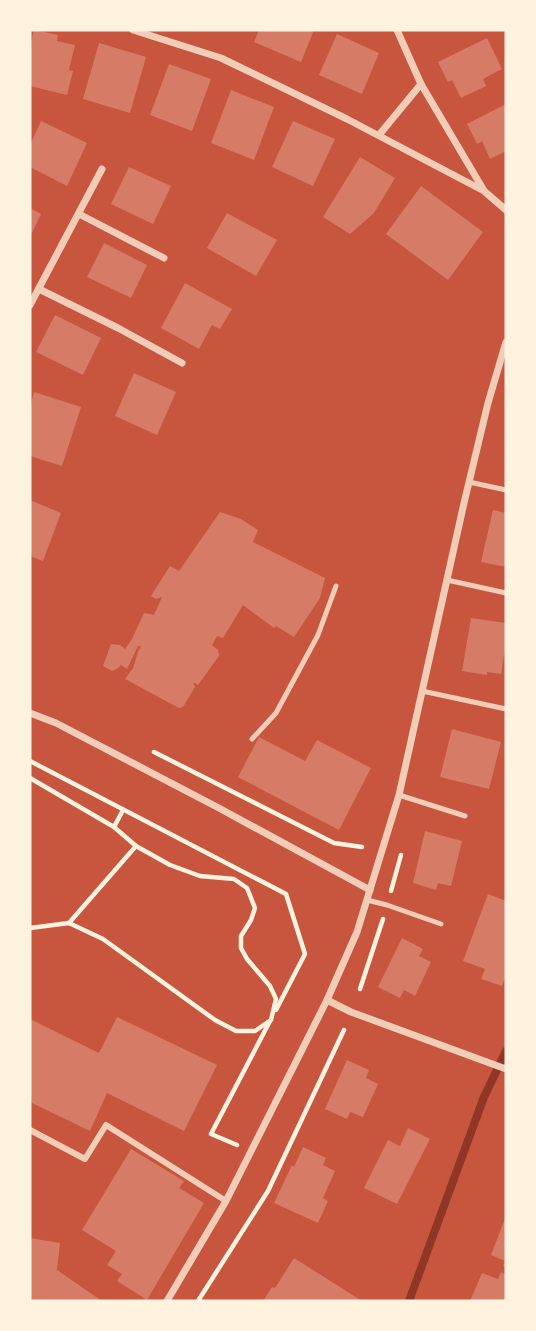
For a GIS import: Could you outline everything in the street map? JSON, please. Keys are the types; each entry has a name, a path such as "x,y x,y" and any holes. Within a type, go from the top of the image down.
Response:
{"street":[{"path":"133,30 222,58 379,135 484,191 506,210"},
{"path":"397,30 421,84 484,191"},
{"path":"379,135 421,84"},
{"path":"30,305 102,169"},
{"path":"79,214 164,258"},
{"path":"38,289 182,363"},
{"path":"167,1301 226,1201 327,1000 357,932 399,795 469,482 503,362 506,342"},
{"path":"30,713 66,729 370,890"},
{"path":"327,1000 351,1012 506,1069"},
{"path":"30,1130 85,1158 106,1125 226,1201"}],"lane":[{"path":"469,482 506,490"},
{"path":"447,580 506,593"},
{"path":"252,739 276,713 318,635 336,586"},
{"path":"422,691 506,709"},
{"path":"399,795 465,816"},
{"path":"367,900 440,924"}],"path":[{"path":"152,751 334,843 362,847"},
{"path":"30,761 286,894 305,954 211,1134 251,1151"},
{"path":"30,778 114,827 136,846 170,865 200,876 234,879 247,888 255,908 241,936 240,948 270,986 276,999 271,1020 255,1031 236,1031 215,1020 103,939 69,923 30,928"},
{"path":"114,827 123,810"},
{"path":"69,923 136,846"},
{"path":"360,989 398,866"},
{"path":"247,888 256,878"},
{"path":"198,1301 268,1191 344,1030"}],"building":[{"path":"34,30 58,35 57,41 75,45 69,70 73,71 67,95 30,86 30,45"},
{"path":"259,30 314,30 301,62 254,42"},
{"path":"337,34 379,53 362,94 319,75"},
{"path":"487,38 502,69 483,79 486,86 461,98 452,80 448,82 438,62"},
{"path":"99,43 146,57 130,113 83,99"},
{"path":"169,64 211,79 192,131 150,115"},
{"path":"231,90 274,107 254,160 211,143"},
{"path":"506,104 506,151 490,159 482,141 477,144 467,124"},
{"path":"41,121 87,143 67,186 30,167 30,145"},
{"path":"293,121 335,139 313,186 272,167"},
{"path":"360,157 395,178 374,213 350,234 323,217"},
{"path":"129,167 171,186 153,224 111,204"},
{"path":"421,186 483,232 448,280 386,234"},
{"path":"30,208 41,214 30,237"},
{"path":"227,213 277,240 256,276 207,248"},
{"path":"104,243 147,265 131,298 87,277"},
{"path":"185,283 232,309 220,329 212,325 199,349 161,328"},
{"path":"55,315 101,338 83,375 36,352"},
{"path":"134,373 176,392 157,435 115,416"},
{"path":"34,392 81,407 62,466 30,456 30,407"},
{"path":"30,500 61,513 43,561 30,556"},
{"path":"493,510 506,513 506,567 481,562"},
{"path":"220,512 241,519 258,530 253,542 325,578 320,598 294,637 276,626 274,628 243,605 223,638 217,636 212,645 218,650 219,656 198,685 193,682 195,687 183,707 179,708 125,679 133,668 141,646 138,646 127,669 121,665 112,671 103,666 111,644 125,649 144,613 154,615 162,597 156,599 151,596 170,566 179,571"},
{"path":"471,618 506,623 501,674 462,671"},
{"path":"452,729 501,742 489,789 440,777"},
{"path":"259,737 305,761 317,740 371,768 339,830 238,777"},
{"path":"425,831 462,841 451,886 438,883 436,890 413,883"},
{"path":"488,894 506,901 506,975 502,986 481,979 485,969 463,961"},
{"path":"402,938 423,949 419,956 431,962 415,996 404,990 400,998 378,987"},
{"path":"117,1017 217,1065 184,1131 107,1093 90,1131 30,1102 30,1019 99,1053"},
{"path":"347,1060 369,1070 366,1078 378,1084 363,1117 350,1112 347,1119 325,1109"},
{"path":"408,1128 430,1139 397,1204 364,1188 388,1140 400,1146"},
{"path":"303,1147 326,1158 323,1165 335,1171 323,1198 328,1201 318,1223 274,1203"},
{"path":"131,1149 184,1181 179,1188 204,1203 147,1300 117,1281 122,1274 107,1265 116,1251 82,1230"},
{"path":"506,1216 506,1268 503,1266 505,1261 491,1255"},
{"path":"30,1238 60,1243 57,1270 102,1301 30,1301"},
{"path":"294,1258 362,1301 263,1301 272,1287 275,1288"},
{"path":"501,1272 506,1275 506,1301 470,1301 482,1273 498,1279"}],"waterway":[{"path":"409,1301 484,1097 506,1051"}]}
